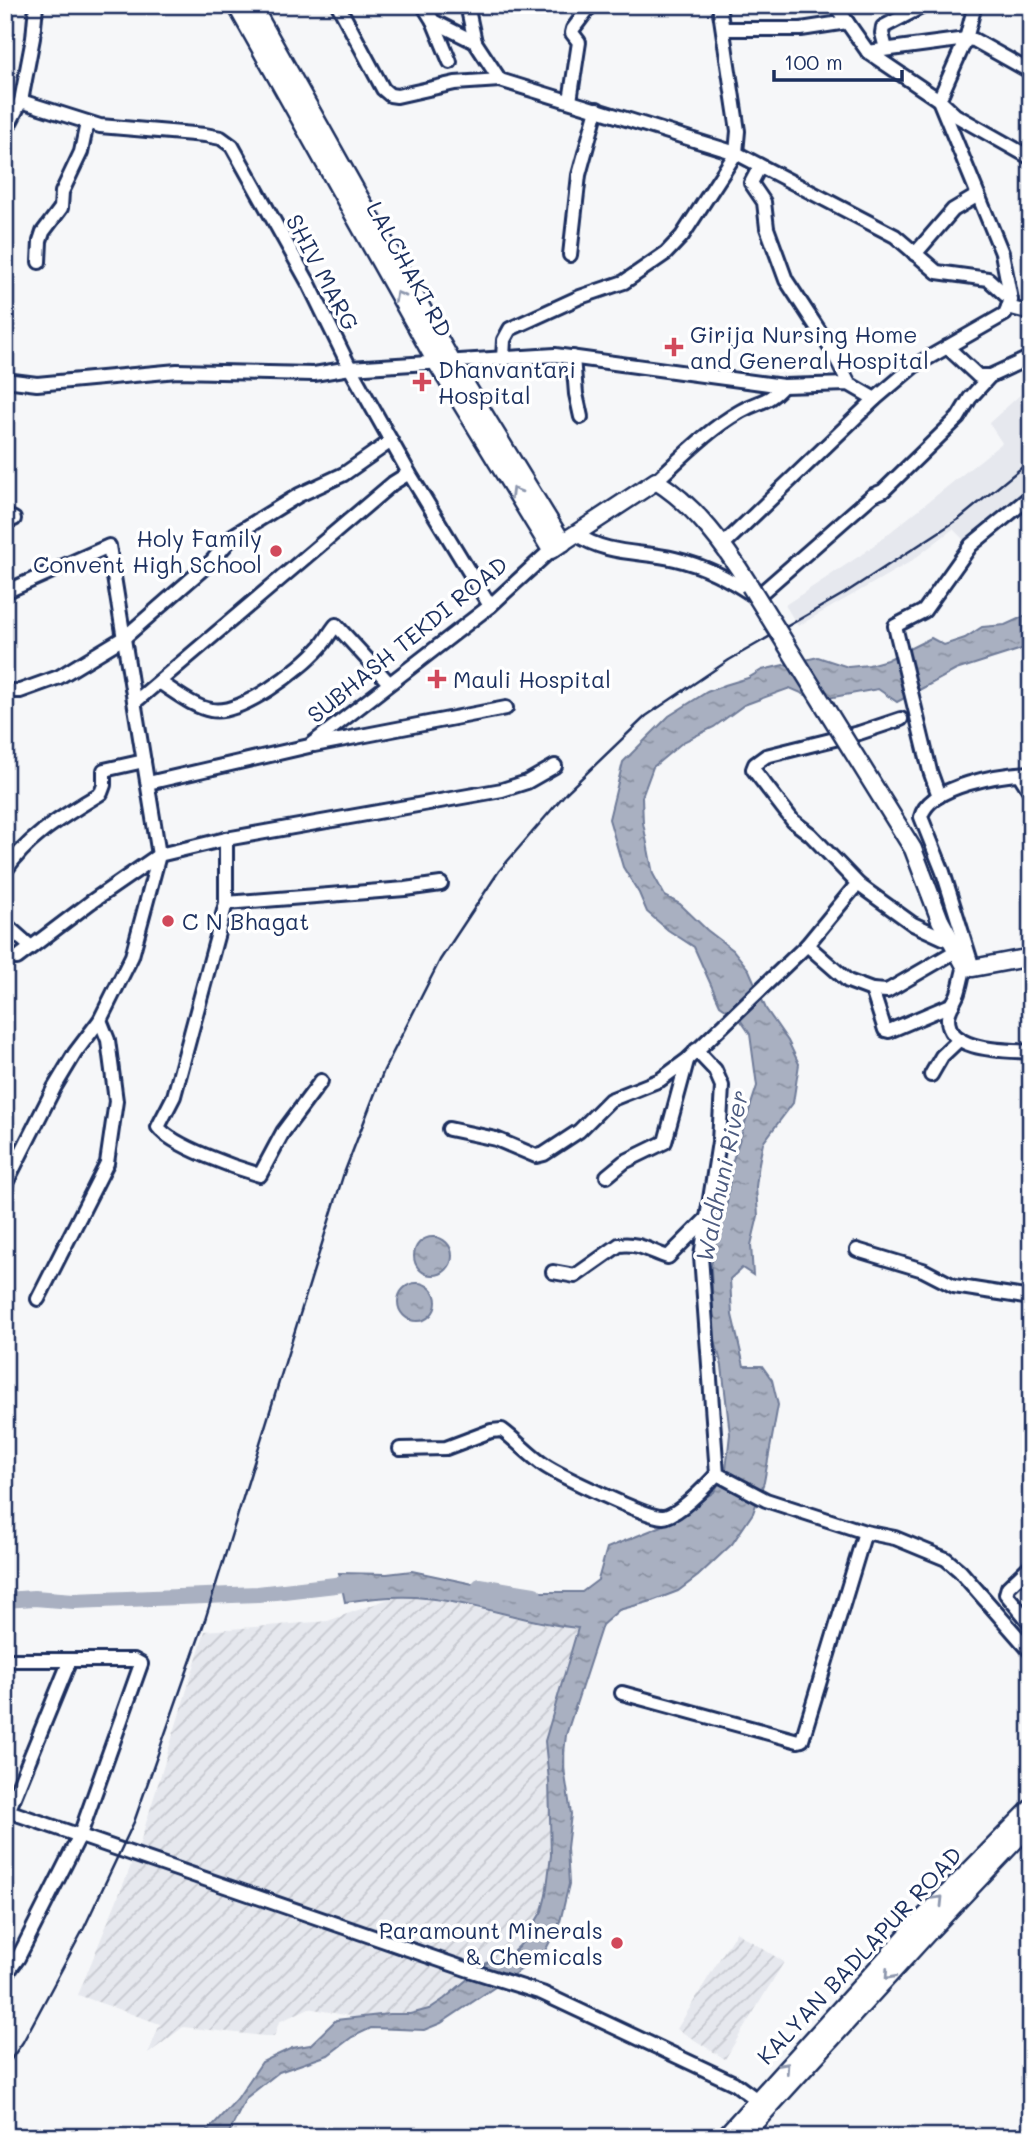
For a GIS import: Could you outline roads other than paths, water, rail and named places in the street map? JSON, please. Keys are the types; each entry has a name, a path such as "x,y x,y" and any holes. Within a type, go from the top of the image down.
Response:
{"main road":[{"name":"LALCHAKI RD","path":"236,5 253,17 299,105 444,362 563,542"},
{"path":"563,542 656,481 672,491 724,544 913,849 940,920 953,946 969,967 1031,957"},
{"name":"KALYAN BADLAPUR ROAD","path":"742,2137 761,2105 916,1924 1031,1808"},
{"name":"KALYAN BADLAPUR ROAD","path":"724,2137 761,2105 1031,1824"}],"street":[{"path":"5,132 21,101 37,5"},
{"path":"338,5 383,89 390,95 397,96 454,83 500,80 736,153 895,236 937,272 988,279 1010,304 1031,313"},
{"path":"423,5 433,21 450,62"},
{"path":"467,5 475,42 500,80"},
{"path":"570,101 579,42 572,33 591,5"},
{"path":"503,358 504,340 510,329 580,297 624,282 666,253 682,236 736,153 738,131 719,5"},
{"path":"886,50 883,27 925,5"},
{"path":"724,544 875,399 914,366 1005,314 1010,304 1002,253 939,100 966,39 975,5"},
{"path":"839,7 868,52 939,100 955,115 1031,158"},
{"path":"433,21 475,42"},
{"path":"724,29 801,29 847,22"},
{"path":"868,52 966,39 974,40 1031,72"},
{"name":"SHIV MARG","path":"21,101 87,123 205,135 227,141 308,282 350,368 409,473 490,606"},
{"path":"570,255 579,175 597,109"},
{"path":"39,262 43,232 61,208 62,192 81,152 87,123"},
{"path":"760,166 751,183 764,202 767,228 786,280 833,352 849,384"},
{"path":"915,254 953,210 978,195"},
{"path":"947,347 978,376 990,376"},
{"path":"5,380 37,384 177,371 314,374 350,368 555,355 783,386 849,384 875,399"},
{"path":"573,357 581,417"},
{"path":"563,542 590,544 700,565 720,573 752,595 760,594 873,495 883,491 958,418 970,398 990,376 1031,357"},
{"path":"656,481 706,435 743,410 768,401 783,386"},
{"path":"5,691 20,691 59,677 125,637 212,561 234,535 299,495 344,474 391,441"},
{"path":"135,702 393,483 409,473"},
{"path":"939,796 930,771 895,626 924,611 971,545 1031,496"},
{"name":"SUBHASH TEKDI ROAD","path":"148,783 309,746 490,606 563,542"},
{"path":"5,592 109,546 159,855 132,956 100,1020 75,1053 54,1088 5,1185"},
{"path":"159,682 211,710 222,710 251,701 282,680 321,647 335,625 389,684"},
{"path":"309,746 506,708"},
{"path":"807,945 848,981 872,990 887,991 953,946 913,924 859,885 810,834 793,821 753,769 755,764 766,756 859,733 901,719"},
{"path":"5,871 18,852 46,828 101,793 104,770 144,761"},
{"path":"5,958 17,958 159,855 226,839 502,790 527,782 555,766"},
{"path":"1031,793 1025,773 995,776 939,796 923,810 921,817 943,872 969,967 947,1016 950,1029 960,1039 972,1045 1006,1052 1031,1052"},
{"path":"226,839 226,903 174,1096 158,1127 162,1133 181,1144 260,1175 283,1132 321,1081"},
{"path":"226,903 441,884"},
{"path":"449,1129 496,1139 541,1156 579,1131 610,1100 660,1080 687,1060 709,1036 807,945 859,885"},
{"path":"5,924 31,947"},
{"path":"872,990 883,1028 889,1031 953,1004"},
{"path":"38,1299 107,1163 116,1101 108,1040 100,1020"},
{"path":"931,1075 942,1056 960,1039"},
{"path":"696,1050 715,1070 722,1086 719,1142 701,1256 719,1476"},
{"path":"607,1176 624,1162 666,1142 687,1060"},
{"path":"553,1272 575,1276 619,1245 626,1244 648,1247 668,1257 706,1219"},
{"path":"857,1250 923,1270 954,1286 1031,1298"},
{"path":"400,1449 446,1448 491,1431 502,1430 543,1465 627,1505 661,1517 671,1514 719,1476"},
{"path":"719,1476 766,1500 865,1532 895,1538 946,1559 960,1571 1031,1652"},
{"path":"622,1693 802,1740 865,1532"},
{"path":"1031,1565 1008,1587 1006,1594 1031,1624"},
{"path":"5,1660 134,1660 141,1664 80,1835 11,1955 5,1976"},
{"path":"70,1660 6,1813 80,1835 542,1993 734,2082 761,2105"}],"water":[{"path":"1031,613 1031,646 956,670 897,702 878,689 817,700 790,688 744,705 714,727 683,742 653,767 642,797 643,823 653,874 665,896 680,904 733,950 749,970 766,1009 788,1041 799,1064 793,1103 763,1143 756,1187 758,1216 751,1245 753,1275 742,1268 730,1279 732,1315 744,1366 762,1366 772,1380 778,1405 764,1482 753,1513 732,1544 698,1576 678,1591 619,1610 602,1625 566,1735 563,1762 571,1814 567,1848 569,1884 560,1922 545,1951 441,2023 424,2030 371,2028 352,2037 328,2055 279,2072 246,2098 227,2137 202,2137 237,2099 262,2062 292,2048 310,2045 336,2020 410,2014 429,2009 488,1962 509,1958 526,1938 542,1911 546,1895 551,1855 545,1741 578,1628 425,1598 385,1597 345,1602 339,1573 387,1574 412,1571 511,1592 582,1592 598,1580 607,1548 662,1526 714,1492 726,1470 730,1434 722,1366 714,1337 711,1267 716,1231 727,1203 732,1163 757,1086 750,1034 739,1018 720,1005 694,947 647,912 623,867 609,819 623,762 669,716 707,692 748,678 762,670 818,657 848,667 869,665 887,660 931,638 944,645 965,638 982,627 1005,625"},
{"path":"433,1237 446,1243 452,1256 446,1269 433,1275 420,1269 414,1256 420,1243"},
{"path":"417,1283 430,1289 436,1302 430,1315 417,1321 404,1315 398,1302 404,1289"}],"waterway":[{"path":"5,1600 34,1598 74,1601 258,1594 361,1582"},
{"path":"480,1586 534,1595"},
{"path":"564,1750 564,1772"},
{"path":"505,1959 519,1947"}],"railway":[{"path":"5,2068 23,2042 84,1928 134,1822 205,1620 343,1176 384,1070 440,960 499,871 566,793 646,716 729,660 845,593 959,519 1031,460"}],"place":[{"name":"Girija Nursing Home and General Hospital","path":"674,347"},
{"name":"Dhanvantari Hospital","path":"422,382"},
{"name":"Holy Family Convent High School","path":"276,551"},
{"name":"Mauli Hospital","path":"437,679"},
{"name":"C N Bhagat","path":"168,921"},
{"name":"Paramount Minerals & Chemicals","path":"617,1943"}],"water label":[{"name":"Waldhuni River","path":"721,1176"}]}
